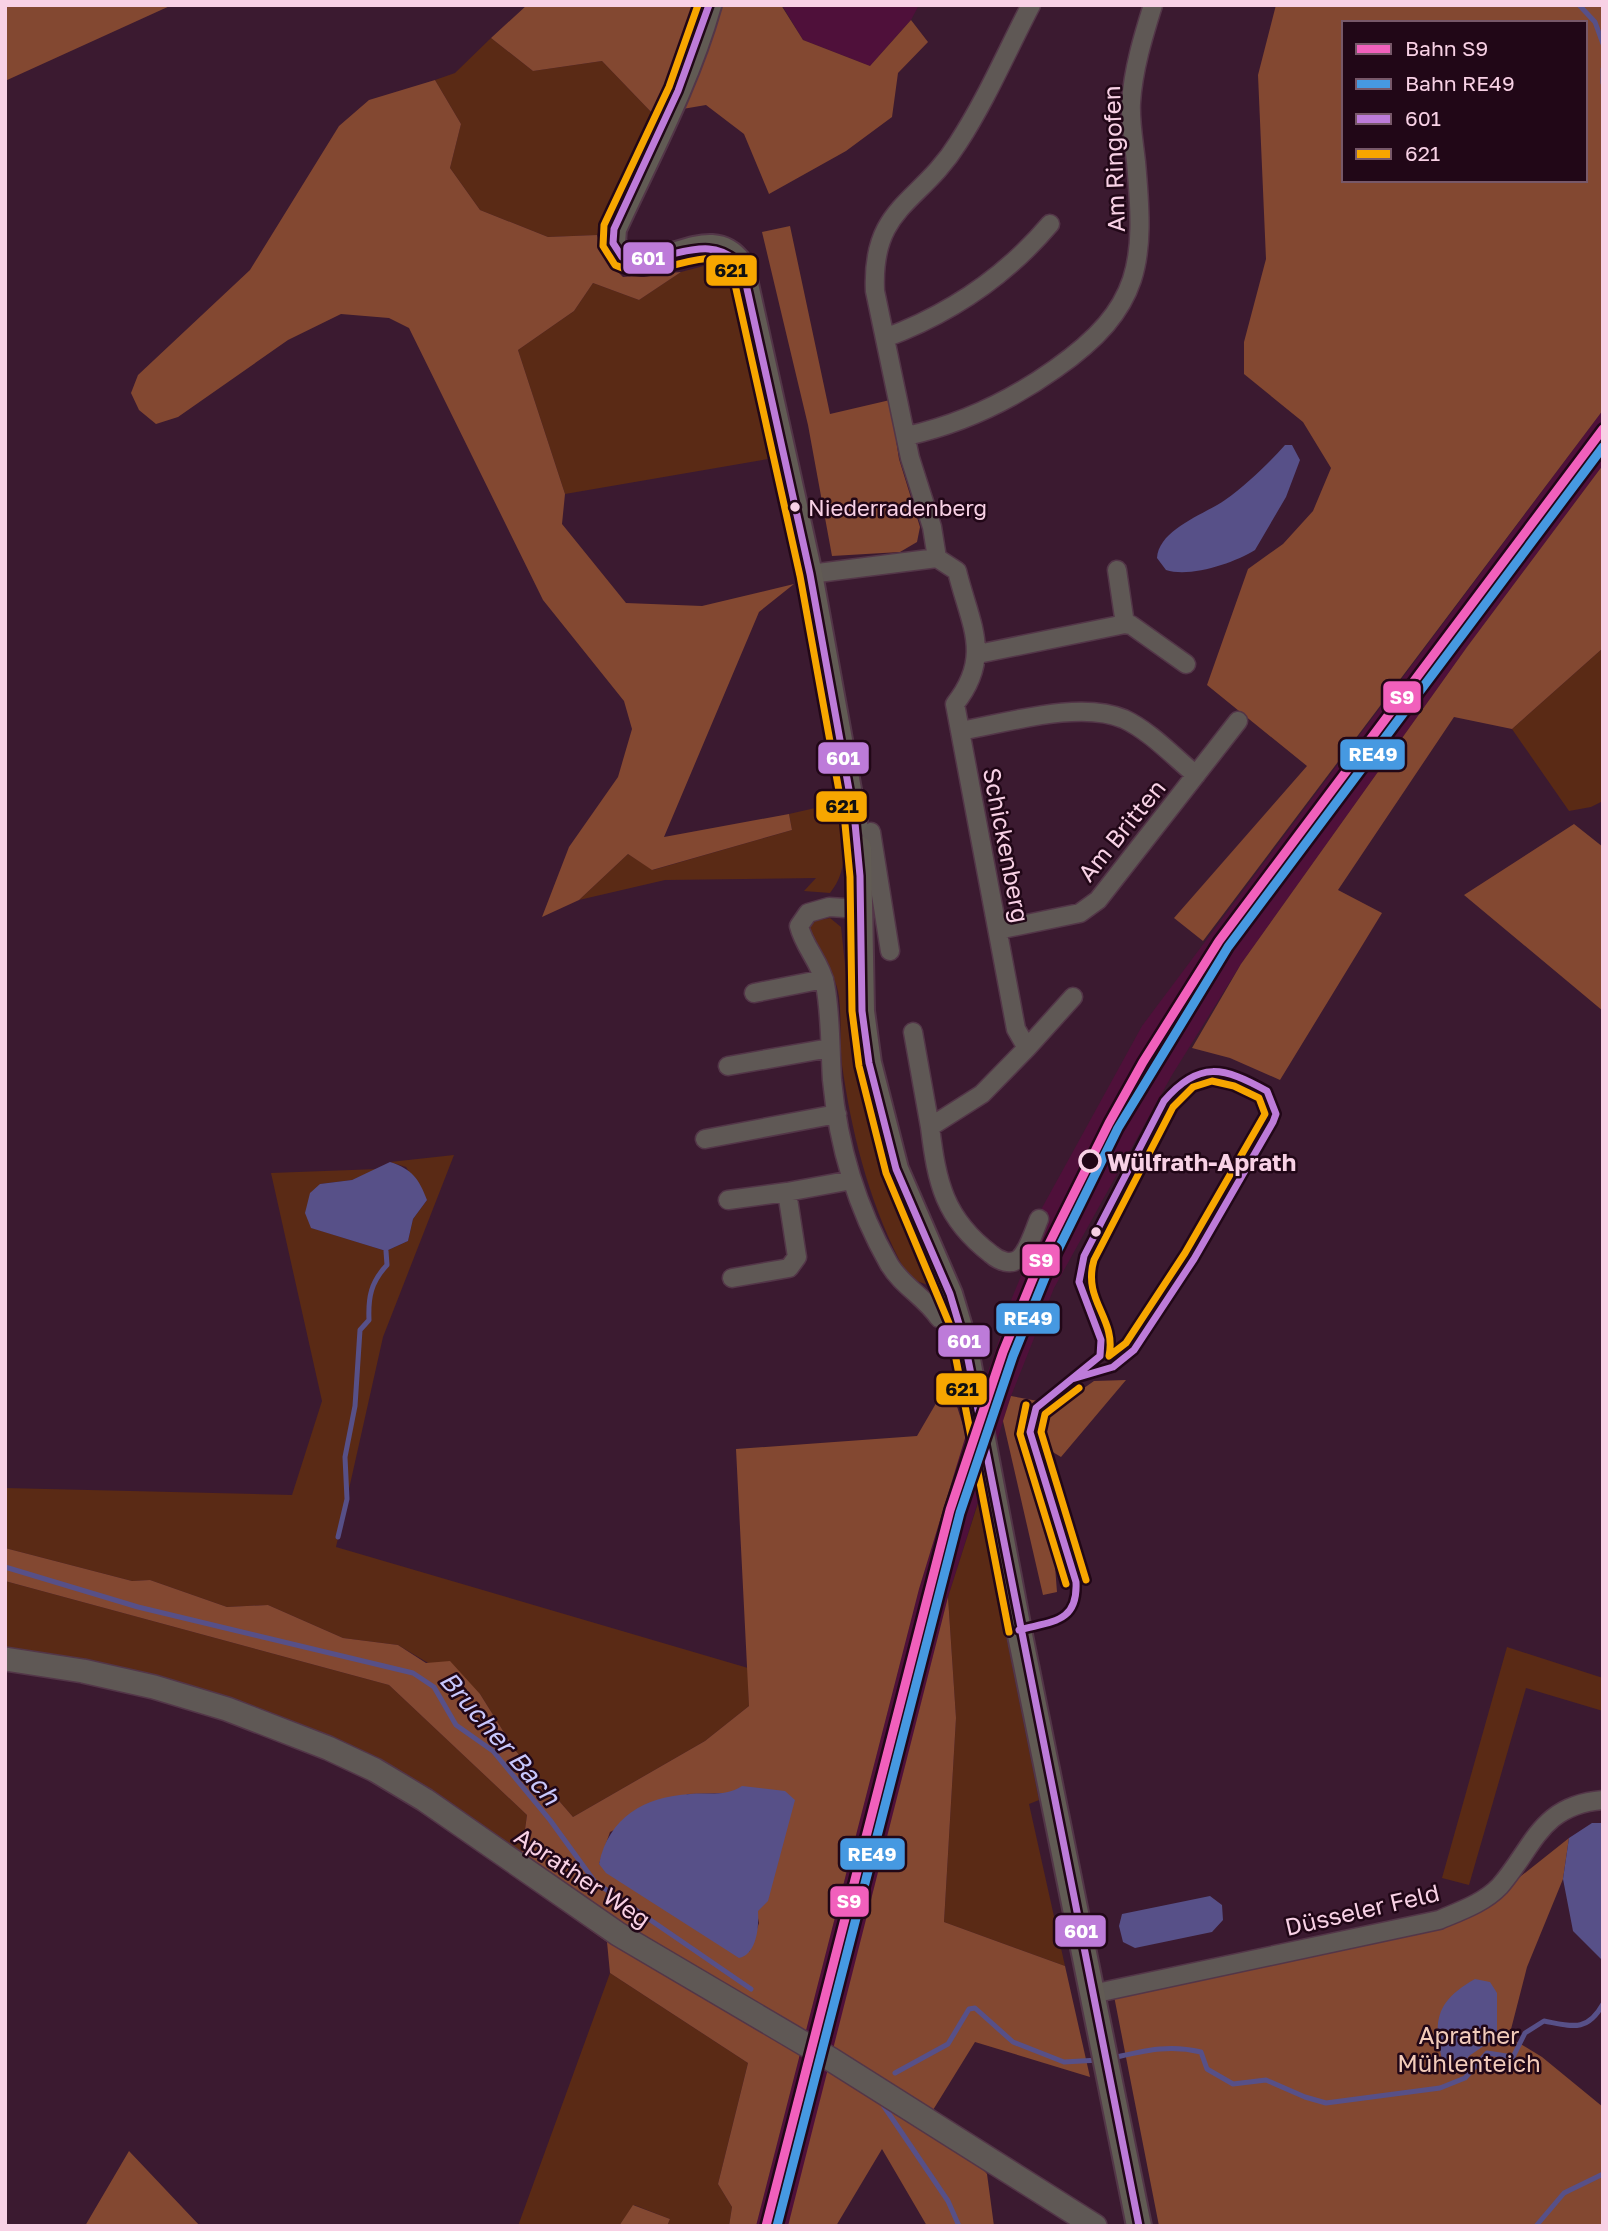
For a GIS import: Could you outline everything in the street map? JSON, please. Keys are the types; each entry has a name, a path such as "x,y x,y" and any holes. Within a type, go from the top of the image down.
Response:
{"main road":[{"path":"709,5 698,45 656,143 614,229 613,243 622,257 645,262 702,247 723,247 734,253 742,266 865,839 861,909 862,1011 880,1117 912,1212 942,1275 959,1320 1139,2226"}],"street":[{"path":"937,558 906,436 875,291 874,264 878,242 888,223 907,199 941,167 959,143 1031,5"},
{"name":"Am Ringofen","path":"906,436 935,430 1018,394 1104,331 1125,300 1136,269 1140,239 1131,105 1143,36 1153,5"},
{"path":"885,338 924,324 971,296 1016,261 1050,224"},
{"path":"810,574 937,558 957,570 978,654 1125,624 1131,625 1186,664"},
{"path":"1117,570 1125,624"},
{"name":"Schickenberg","path":"978,654 971,684 955,704 1016,1029 1027,1048"},
{"name":"Am Britten","path":"960,731 1078,711 1107,713 1126,720 1196,775"},
{"name":"Am Britten","path":"998,930 1080,913 1098,900 1238,721"},
{"path":"865,839 890,951"},
{"path":"861,909 829,907 808,913 799,926 802,940 824,979 837,1114 852,1180 890,1266 904,1283 928,1302 939,1318"},
{"path":"754,993 824,979"},
{"path":"930,1127 982,1094 1073,997"},
{"path":"913,1032 937,1178 952,1216 968,1235 1001,1261 1017,1260 1039,1219"},
{"path":"728,1066 831,1048"},
{"path":"705,1139 837,1114"},
{"path":"728,1200 852,1180"},
{"path":"732,1278 789,1268 797,1256 787,1192"},
{"name":"Aprather Weg","path":"5,1659 83,1671 191,1698 328,1748 375,1770 425,1800 618,1934 832,2060 1095,2226"},
{"name":"Düsseler Feld","path":"1091,1994 1439,1920 1475,1905 1499,1886 1536,1832 1561,1813 1589,1801 1603,1800"}],"shaded area":[{"path":"782,5 919,5 911,20 870,66 803,40"},
{"path":"491,38 533,71 602,61 653,114 597,235 548,237 480,210 450,168 461,124 435,80 455,73"},
{"path":"715,263 723,269 732,285 768,459 565,494 518,350 574,311 593,283 639,300 681,272"},
{"path":"1603,410 1603,465 1467,647 1241,964 1172,1075 1054,1288 1011,1396 948,1597 789,2226 756,2226 919,1589 966,1435 1001,1334 998,1332 1035,1242 1026,1237 1142,1026"},
{"path":"1285,445 1292,445 1300,460 1286,497 1255,550 1236,560 1199,571 1166,570 1157,558 1166,539 1184,523 1233,494"},
{"path":"1603,648 1603,801 1591,807 1569,811 1512,729"},
{"path":"837,803 844,850 841,872 830,893 804,891 816,878 665,880 579,900 628,854 653,870 792,830 789,814"},
{"path":"830,918 841,927 856,1068 883,1173 933,1287 909,1278 875,1204 859,1152 843,1072 837,988 809,929 815,921"},
{"path":"454,1155 383,1337 336,1547 748,1668 749,1706 705,1741 573,1817 515,1750 480,1694 398,1645 343,1638 268,1605 227,1607 150,1580 132,1581 5,1548 5,1488 292,1495 322,1401 271,1173 378,1169 352,1180 320,1184 312,1228 386,1251 408,1241 413,1219 427,1200 406,1167 390,1162"},
{"path":"390,1162 414,1176 427,1200 413,1219 408,1241 386,1251 311,1228 305,1213 310,1193 320,1184 352,1180"},
{"path":"979,1500 1039,1800 1029,1804 1065,1966 944,1922 956,1718 948,1597"},
{"path":"5,1581 389,1685 527,1815 522,1852 368,1754 177,1682 50,1654 5,1650"},
{"path":"1507,1647 1603,1678 1603,1711 1526,1688 1469,1885 1442,1878"},
{"path":"742,1786 785,1791 795,1800 768,1901 758,1911 756,1939 750,1951 739,1958 606,1873 599,1864 611,1834 631,1812 673,1796 723,1793"},
{"path":"1592,1823 1603,1823 1603,1961 1573,1931 1563,1879 1569,1838"},
{"path":"1210,1896 1222,1905 1223,1920 1212,1932 1135,1948 1123,1942 1119,1926 1122,1914"},
{"path":"610,1973 748,2063 718,2184 732,2207 729,2226 667,2226 670,2219 634,2205 619,2226 518,2226"},
{"path":"1475,1979 1490,1982 1497,1993 1497,2037 1469,2056 1464,2064 1443,2063 1438,2035 1440,2013 1452,1996"}],"green space":[{"path":"5,5 172,5 5,81"},
{"path":"527,5 781,5 803,40 870,66 911,20 928,42 898,73 892,117 846,151 769,194 744,134 706,105 653,114 602,61 533,71 491,38"},
{"path":"1276,5 1603,5 1603,410 1203,941 1174,918 1307,766 1207,685 1248,569 1283,544 1313,511 1331,468 1303,422 1244,374 1244,342 1266,259 1258,75"},
{"path":"435,80 461,124 450,168 480,210 548,237 597,235 605,259 623,277 681,272 639,300 593,283 574,311 518,350 565,494 562,524 626,603 702,606 794,584 759,612 664,837 789,814 792,830 652,870 628,854 579,900 542,917 569,847 618,777 632,729 624,701 543,600 409,328 389,318 341,314 288,340 178,417 156,424 139,410 131,393 138,375 250,270 339,126 369,100"},
{"path":"790,226 830,414 890,400 899,459 920,527 917,542 900,552 832,556 808,425 762,232"},
{"path":"1603,465 1603,648 1512,729 1454,717 1338,890 1382,913 1280,1080 1230,1058 1192,1048 1241,964 1467,647"},
{"path":"1574,824 1603,847 1603,1011 1464,895"},
{"path":"1126,1380 1061,1457 1046,1448 1057,1592 1043,1595 1003,1421 1011,1396 1060,1405 1094,1381"},
{"path":"949,1381 966,1435 919,1589 756,2226 729,2226 732,2207 718,2184 748,2063 610,1973 607,1942 471,1846 522,1852 527,1815 389,1685 5,1581 5,1548 132,1581 150,1580 227,1607 268,1605 343,1638 398,1645 426,1663 450,1661 480,1694 515,1750 573,1817 705,1741 749,1706 736,1449 917,1436","holes":["732,1793 759,1923 749,1952 599,1864 610,1832 688,1794"]},
{"path":"948,1597 956,1718 944,1922 1065,1966 1090,2077 975,2042 933,2110 987,2174 994,2226 927,2226 882,2149 836,2226 788,2226"},
{"name":"Aprather Mühlenteich","path":"1569,1838 1563,1879 1527,1967 1509,2037 1542,2057 1603,2107 1603,2226 1159,2226 1114,1996 1438,1930 1477,1911"},
{"path":"129,2151 200,2226 85,2226"},
{"path":"633,2205 670,2219 667,2226 619,2226"}],"waterway":[{"path":"1579,5 1595,22 1603,44"},
{"path":"1603,69 1603,83"},
{"path":"338,1537 347,1499 345,1457 355,1406 360,1330 369,1320 372,1290 387,1265 386,1251"},
{"name":"Brucher Bach","path":"5,1567 138,1607 413,1673 434,1687 456,1725 493,1751 550,1820 595,1882 751,1989"},
{"name":"Brucher Bach","path":"1112,2058 1167,2049 1201,2052 1207,2069 1233,2084 1266,2080 1326,2103 1440,2088 1465,2078 1487,2053 1513,2057 1525,2033 1544,2021 1578,2025 1591,2020 1603,2004"},
{"name":"Brucher Bach","path":"895,2073 948,2044 969,2009 975,2008 1013,2042 1064,2062 1099,2060"},
{"path":"883,2105 948,2201 959,2226"},
{"path":"1536,2226 1564,2193 1603,2174"}],"rail line":[{"name":"S9","path":"766,2226 950,1510 1003,1352 1038,1266 1109,1123 1143,1062 1219,941 1603,429"},
{"name":"RE49","path":"777,2226 960,1513 1013,1356 1048,1270 1118,1128 1228,947 1603,447"}],"transit line":[{"name":"621","path":"698,5 669,87 604,225 603,246 615,265 628,269 652,270 714,258 732,271 800,576 845,824 850,877 852,1011 859,1066 886,1173 949,1323 1009,1632"},
{"name":"601","path":"709,5 678,91 614,229 613,243 622,257 655,258 685,251 714,250 728,255 742,266 810,574 855,823 860,876 862,1011 869,1063 896,1169 950,1294 965,1344 1139,2226"},
{"name":"601","path":"1019,1630 1061,1618 1073,1606 1075,1595 1076,1582 1030,1432 1036,1408 1100,1356 1101,1340 1079,1282 1084,1256 1164,1101 1177,1088 1201,1073 1212,1072 1238,1077 1267,1091 1276,1114 1273,1122 1194,1259 1134,1350 1113,1367 1072,1379"},
{"name":"621","path":"1212,1081 1234,1086 1259,1098 1265,1114 1185,1253 1126,1343 1109,1356 1108,1331 1092,1287 1094,1260 1173,1107 1193,1087 1212,1081"},
{"name":"621","path":"1079,1388 1045,1414 1041,1432 1086,1580"},
{"name":"621","path":"1026,1405 1020,1434 1066,1584"}],"place":[{"name":"Niederradenberg","path":"795,507"},
{"name":"Wülfrath-Aprath","path":"1090,1161"}]}
